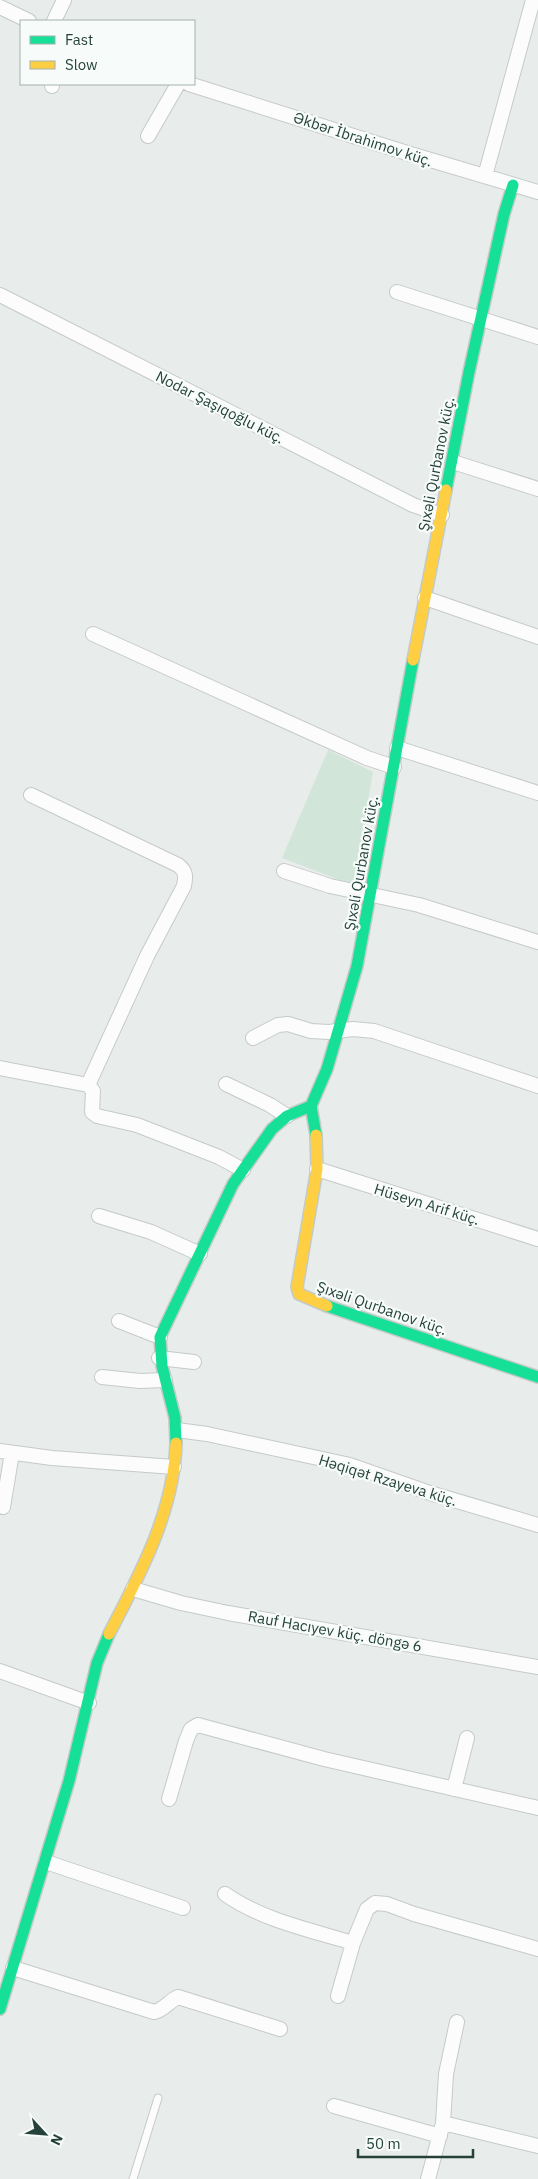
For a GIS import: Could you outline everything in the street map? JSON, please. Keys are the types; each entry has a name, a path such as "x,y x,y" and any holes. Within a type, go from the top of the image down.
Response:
{"street":[{"path":"54,20 64,0"},
{"path":"485,176 533,0"},
{"path":"0,7 27,20"},
{"path":"148,136 177,85"},
{"name":"Əkbər İbrahimov küç.","path":"192,85 407,154 538,192"},
{"name":"Şıxəli Qurbanov küç.","path":"513,185 504,214 469,372 357,966 327,1069 311,1106 318,1144 317,1169 297,1286 299,1294 307,1299 538,1377"},
{"path":"397,292 538,337"},
{"name":"Nodar Şaşıqoğlu küç.","path":"0,295 412,505 442,515"},
{"path":"452,462 538,489"},
{"path":"425,598 538,637"},
{"path":"93,634 366,758 394,767"},
{"path":"397,748 538,793"},
{"path":"31,795 178,865 184,869 186,877 184,886 125,1002 88,1085"},
{"path":"284,871 330,886 419,905 538,942"},
{"path":"253,1038 278,1025 288,1024 311,1031 329,1032 340,1029 374,1032 538,1086"},
{"path":"0,1068 88,1085 93,1091 92,1112 97,1116 146,1129 220,1156 243,1170"},
{"path":"226,1084 270,1105 287,1116"},
{"path":"0,2009 46,1862 89,1703 97,1665 105,1642 133,1589 150,1549 169,1492 174,1467 177,1430 160,1358 160,1337 225,1198 243,1170 272,1129 287,1116 311,1106"},
{"name":"Hüseyn Arif küç.","path":"317,1169 538,1239"},
{"path":"99,1216 151,1232 200,1254"},
{"path":"118,1321 160,1337"},
{"path":"160,1358 194,1362"},
{"path":"102,1376 140,1381 165,1380"},
{"name":"Həqiqət Rzayeva küç.","path":"177,1430 207,1434 350,1466 430,1493 538,1525"},
{"path":"3,1507 6,1452 174,1467"},
{"name":"Rauf Hacıyev küç. döngə 6","path":"133,1589 181,1603 228,1613 538,1667"},
{"path":"0,1672 89,1703"},
{"path":"169,1799 186,1741 191,1729 198,1725 324,1759 538,1808"},
{"path":"454,1789 468,1738"},
{"path":"46,1862 183,1908"},
{"path":"225,1894 241,1905 258,1913 353,1943"},
{"path":"338,1996 353,1943 367,1909 375,1903 387,1904 414,1914 538,1949"},
{"path":"13,1968 154,2012 160,2011 171,2000 178,1997 280,2029"},
{"path":"428,2179 442,2129 446,2074 457,2022"},
{"path":"334,2106 442,2129 538,2146"}],"lane":[{"path":"133,2179 158,2098"}],"green space":[{"path":"328,750 373,772 353,885 282,858"}],"traffic: fast":[{"path":"446,490 469,372 504,214 513,185"},
{"path":"316,1135 311,1106 327,1069 357,966 413,660"},
{"path":"176,1443 175,1418 162,1366 160,1337 233,1184 272,1129 287,1116 311,1106"},
{"path":"327,1306 538,1377"},
{"path":"0,2009 69,1781 97,1663 109,1634"}],"traffic: slow":[{"path":"413,660 446,490"},
{"path":"316,1135 317,1169 297,1287 299,1294 327,1306"},
{"path":"109,1634 143,1565 162,1518 174,1469 176,1443"}]}
